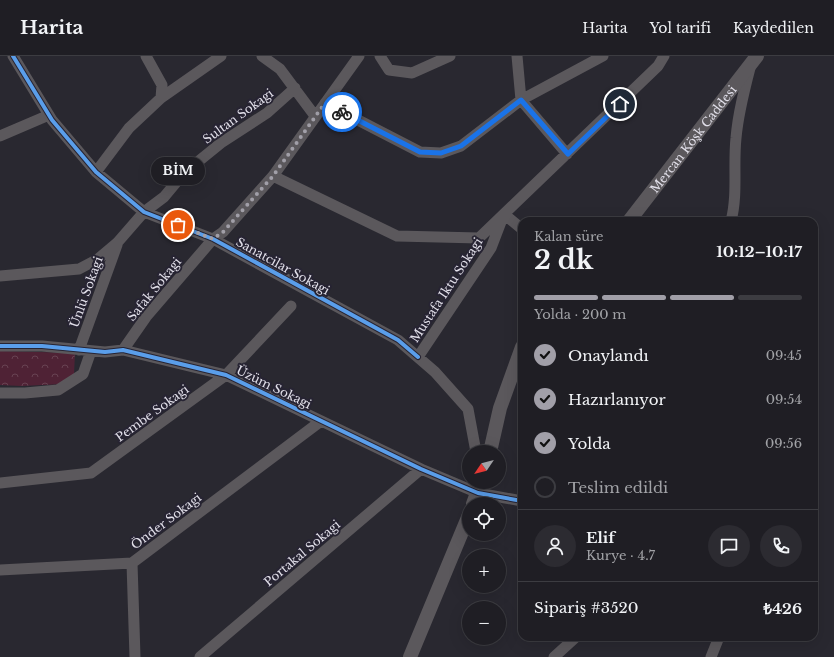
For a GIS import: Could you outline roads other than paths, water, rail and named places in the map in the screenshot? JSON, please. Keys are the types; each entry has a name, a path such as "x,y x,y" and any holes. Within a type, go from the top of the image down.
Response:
{"street":[{"name":"Sanatcilar Sokagi","path":"13,56 48,115 96,172 144,212 213,239 398,340 435,372 468,410 475,445"},
{"path":"146,56 162,85 161,98"},
{"path":"96,172 129,128 161,98 221,56"},
{"path":"262,56 280,68 315,116"},
{"name":"Safak Sokagi","path":"123,350 146,317 213,239 223,232 273,176 358,56"},
{"path":"380,56 389,70 412,73 450,56"},
{"path":"517,56 521,100 568,154"},
{"path":"325,103 420,152 441,153 461,146 521,100 603,56"},
{"name":"Mustafa Iktu Sokagi","path":"273,176 397,236 478,238 568,154 658,66 664,56"},
{"path":"732,217 735,206 736,138 743,96 754,60"},
{"name":"Mercan Köşk Caddesi","path":"632,217 754,60"},
{"name":"Sultan Sokagi","path":"117,243 144,212 164,197 184,173 221,143 267,113 295,88"},
{"path":"0,136 48,115"},
{"path":"504,214 518,226"},
{"name":"Mustafa Iktu Sokagi","path":"418,357 491,248 504,214"},
{"path":"0,276 79,269 98,259 117,243"},
{"name":"Ünlü Sokagi","path":"79,350 117,243"},
{"name":"Pembe Sokagi","path":"0,483 91,473 226,375 290,306"},
{"name":"Üzüm Sokagi","path":"0,346 42,346 105,352 123,350 226,375 421,469 477,490 518,500"},
{"path":"0,393 25,393 58,390 84,374 91,351"},
{"path":"492,445 500,408 518,358"},
{"name":"Önder Sokagi","path":"0,570 132,563 321,421"},
{"name":"Portakal Sokagi","path":"200,657 421,469"},
{"path":"410,657 462,532"},
{"path":"132,563 135,657"},
{"path":"554,657 572,641"},
{"path":"711,657 717,641"}],"place":[{"name":"BİM","path":"178,225"}]}
